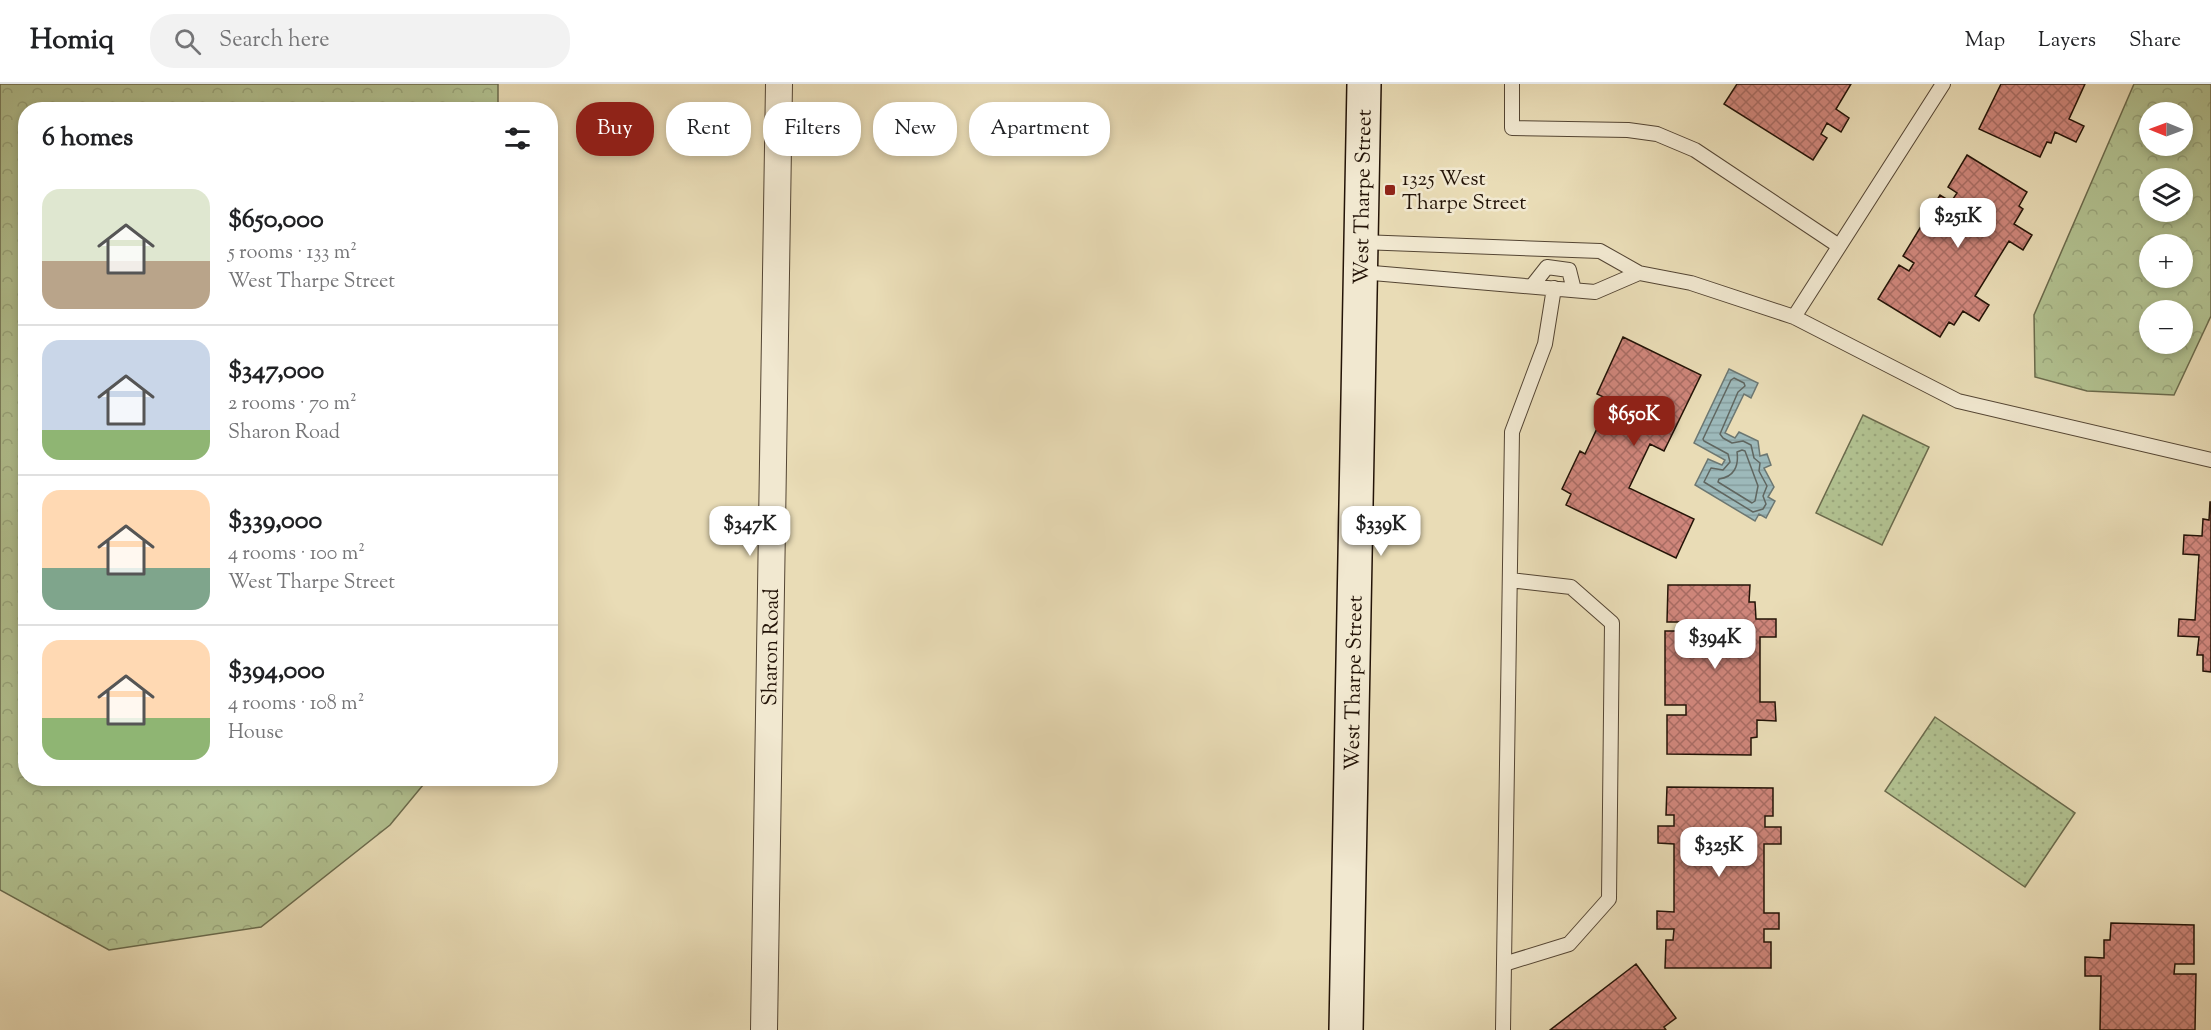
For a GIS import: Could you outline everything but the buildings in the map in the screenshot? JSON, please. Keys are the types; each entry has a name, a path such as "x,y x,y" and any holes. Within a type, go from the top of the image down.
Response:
{"main road":[{"name":"West Tharpe Street","path":"1346,1030 1364,84"}],"street":[{"name":"Sharon Road","path":"764,1030 779,84"}],"lane":[{"path":"1512,84 1512,128 1628,130 1658,134 1695,150 1839,246"},
{"path":"1794,317 1943,84"},
{"path":"1361,257 1600,251 1639,273 1691,283 1794,317 1958,401 2211,460"},
{"path":"1361,257 1532,286 1595,292 1639,273"},
{"path":"1532,286 1547,267 1569,270 1574,290"},
{"path":"1503,1030 1512,432 1545,344 1554,288"},
{"path":"1504,964 1569,944 1609,899 1612,623 1571,587 1510,580"}],"green space":[{"path":"0,84 498,84 498,102 18,102 18,786 422,786 390,825 261,927 109,950 0,890"},
{"path":"2134,84 2211,84 2211,316 2174,395 2087,391 2035,377 2034,315"},
{"path":"1863,415 1929,447 1882,545 1816,513"},
{"path":"1935,717 2075,813 2025,887 1885,791"}],"water":[{"path":"1729,369 1758,383 1751,398 1744,394 1725,433 1735,438 1739,432 1758,441 1760,456 1767,454 1771,465 1764,468 1774,487 1768,497 1775,501 1766,518 1759,514 1755,521 1695,485 1708,459 1722,465 1725,460 1694,443"}],"place":[{"name":"1325 West Tharpe Street","path":"1390,190"}]}
